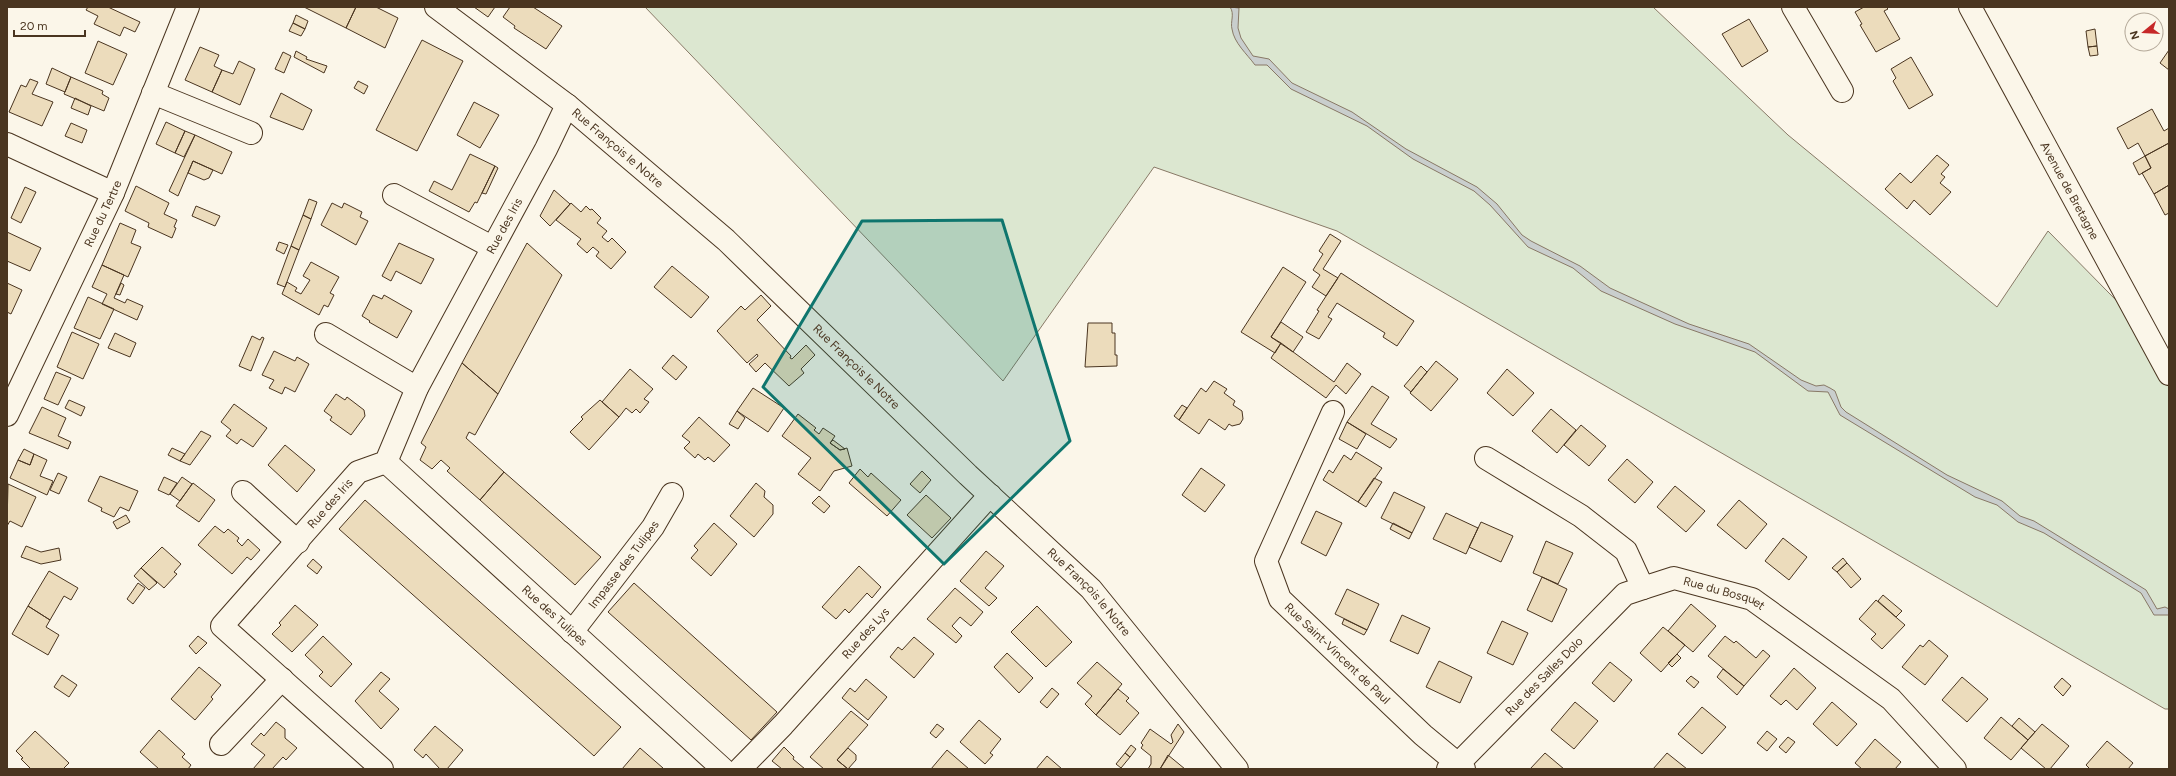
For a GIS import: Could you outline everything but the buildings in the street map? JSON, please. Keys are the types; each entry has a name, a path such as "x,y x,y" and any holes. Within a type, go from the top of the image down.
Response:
{"street":[{"name":"Rue du Tertre","path":"7,415 113,193 188,7"},
{"name":"Rue François le Notre","path":"436,7 567,105 726,240 990,495 1091,589 1237,769"},
{"path":"1793,7 1842,91"},
{"name":"Avenue de Bretagne","path":"1970,7 2169,374"},
{"path":"153,93 251,133"},
{"name":"Rue des Iris","path":"382,769 222,626 298,542 358,472 386,462 417,388 492,247 546,150 567,105"},
{"path":"7,144 113,193"},
{"path":"394,195 492,247"},
{"path":"326,334 417,388"},
{"name":"Rue Saint-Vincent de Paul","path":"1333,412 1266,561 1280,599 1457,767"},
{"path":"1486,458 1581,516 1626,551 1643,588"},
{"name":"Rue des Tulipes","path":"386,462 723,769"},
{"path":"243,492 298,542"},
{"name":"Impasse des Tulipes","path":"572,632 653,527 672,494"},
{"name":"Rue des Lys","path":"740,769 783,725 990,495"},
{"name":"Rue du Bosquet","path":"1643,588 1674,578 1752,598 1891,699 1955,769"},
{"name":"Rue des Salles Dolo","path":"1457,767 1625,594 1643,588"},
{"path":"221,744 282,679"}],"highlighted area":[{"path":"1002,220 1070,441 944,564 763,387 862,221"}],"green space":[{"path":"645,7 1653,7 1788,135 1997,307 2048,231 2169,354 2169,709 2165,709 1337,231 1154,167 1003,381"}],"shaded area":[{"path":"1230,7 1239,8 1238,28 1241,38 1253,56 1269,59 1292,83 1352,112 1406,149 1477,187 1497,204 1522,235 1531,241 1580,266 1610,288 1689,324 1749,344 1801,380 1816,386 1824,385 1830,388 1835,391 1841,407 1846,412 1947,475 2002,501 2020,516 2034,521 2146,590 2157,609 2165,607 2169,609 2169,615 2154,615 2141,593 2044,533 2018,522 1997,505 1975,497 1840,415 1828,392 1808,391 1755,352 1675,324 1601,291 1573,268 1528,247 1490,205 1474,191 1413,159 1367,126 1291,89 1267,65 1255,65 1235,39 1232,26 1232,12"}]}
